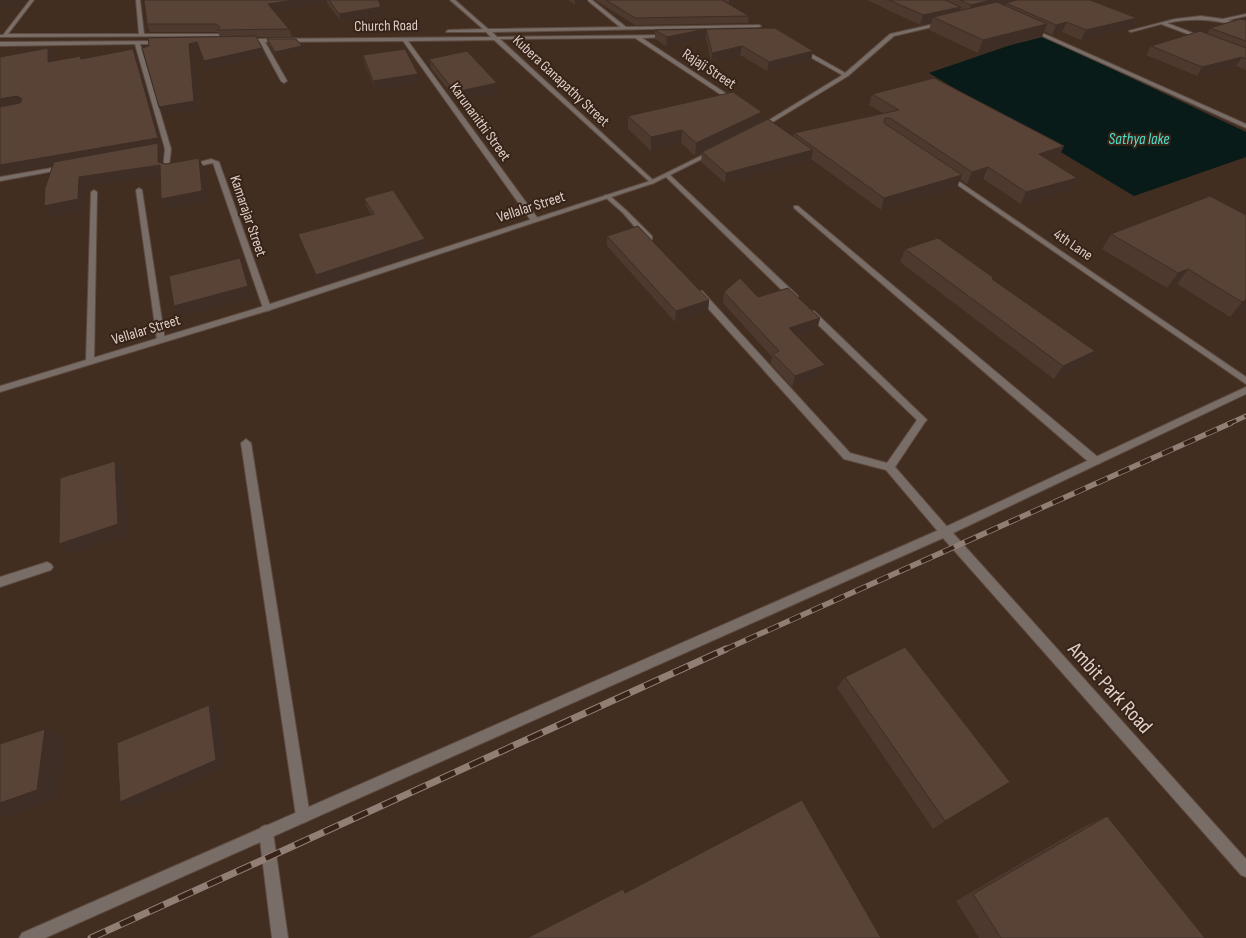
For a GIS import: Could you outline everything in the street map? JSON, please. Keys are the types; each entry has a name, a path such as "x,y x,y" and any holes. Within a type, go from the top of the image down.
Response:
{"street":[{"path":"2,36 32,0"},
{"path":"138,0 142,35"},
{"name":"Kubera Ganapathy Street","path":"452,0 652,182"},
{"path":"589,0 626,29"},
{"path":"1131,31 1187,18 1224,19 1246,15"},
{"path":"1224,19 1246,27"},
{"path":"752,22 766,30"},
{"path":"752,132 769,124 846,74 892,34 949,22"},
{"path":"1162,23 1204,40"},
{"name":"Church Road","path":"438,32 759,26"},
{"path":"1028,28 1246,126"},
{"name":"Church Road","path":"398,32 408,32"},
{"name":"Church Road","path":"250,34 349,33"},
{"path":"2,36 240,34"},
{"name":"Rajaji Street","path":"635,36 744,107"},
{"name":"Church Road","path":"243,41 675,36"},
{"name":"Karunanithi Street","path":"404,38 535,220"},
{"path":"195,42 233,41"},
{"path":"262,41 284,81"},
{"path":"0,44 166,42"},
{"name":"Kamarajar Street","path":"137,43 168,149 166,160 168,170 216,162 267,308"},
{"path":"798,48 846,74"},
{"path":"760,118 769,124"},
{"path":"158,151 168,149"},
{"name":"Vellalar Street","path":"0,389 267,308 652,182 668,176 718,150"},
{"path":"0,179 70,166"},
{"name":"4th Lane","path":"940,171 1246,381"},
{"path":"668,176 922,420 889,467 848,456 690,284"},
{"path":"139,190 161,340"},
{"path":"90,361 94,192"},
{"path":"607,196 625,212 658,248"},
{"path":"796,207 1095,461"},
{"path":"27,938 945,532 1246,390"},
{"path":"246,444 303,816"},
{"name":"Ambit Park Road","path":"889,467 1246,870"},
{"path":"0,582 47,568"},
{"path":"266,832 280,938"}],"water":[{"name":"Sathya lake","path":"1040,35 1246,132 1246,157 1134,196 929,73"}],"building":[{"path":"144,0 295,0 268,4 289,29 217,30 220,27 216,24 147,24"},
{"path":"329,0 378,0 381,7 339,14"},
{"path":"606,0 722,0 749,16 635,18"},
{"path":"889,0 945,0 961,7 923,15"},
{"path":"960,0 991,0 971,5"},
{"path":"1017,0 1090,0 1137,18 1086,30 1067,22 1056,25 1006,3"},
{"path":"997,2 1047,24 983,40 933,17"},
{"path":"1240,19 1246,20 1246,41 1210,28"},
{"path":"775,28 813,51 769,62 742,46 712,53 706,29"},
{"path":"705,29 667,37 655,30"},
{"path":"1200,31 1246,48 1246,59 1242,57 1202,67 1151,46"},
{"path":"256,36 262,48 204,61 197,42 189,44 194,101 159,107 142,48 149,46 148,38"},
{"path":"267,39 296,39 302,46 275,52"},
{"path":"48,48 48,62 80,56 81,59 133,49 158,138 0,165 0,107 20,103 22,99 17,96 0,99 0,57"},
{"path":"405,49 418,74 373,81 363,55"},
{"path":"467,51 497,83 455,92 429,59"},
{"path":"934,78 1064,146 1039,154 1077,178 1026,192 988,167 972,172 890,118 885,118 884,123 962,175 884,198 794,133 899,110 872,94"},
{"path":"733,92 762,112 696,143 682,130 651,137 628,116"},
{"path":"768,119 813,150 726,173 702,152"},
{"path":"158,143 158,162 166,164 199,158 202,191 161,199 160,165 79,177 78,199 44,206 45,188 54,162"},
{"path":"393,190 425,239 316,275 298,234 374,214 364,198"},
{"path":"1210,196 1246,215 1246,300 1242,302 1188,269 1178,273 1111,234"},
{"path":"638,226 709,300 676,311 607,236"},
{"path":"938,238 994,278 992,279 1095,351 1063,366 905,249"},
{"path":"240,258 248,286 174,306 169,276"},
{"path":"740,278 758,297 788,288 820,318 789,328 825,365 795,376 773,354 779,351 724,292"},
{"path":"115,461 118,524 59,544 60,478"},
{"path":"905,647 1010,782 945,821 845,677"},
{"path":"209,705 216,760 120,802 117,743"},
{"path":"45,729 37,790 0,803 0,744"},
{"path":"802,800 881,938 527,938 623,889 625,893"},
{"path":"1107,816 1205,938 1001,938 973,894"}],"railway":[{"path":"1228,424 1246,416"},
{"path":"724,650 1231,423"},
{"path":"91,938 726,649"}]}
